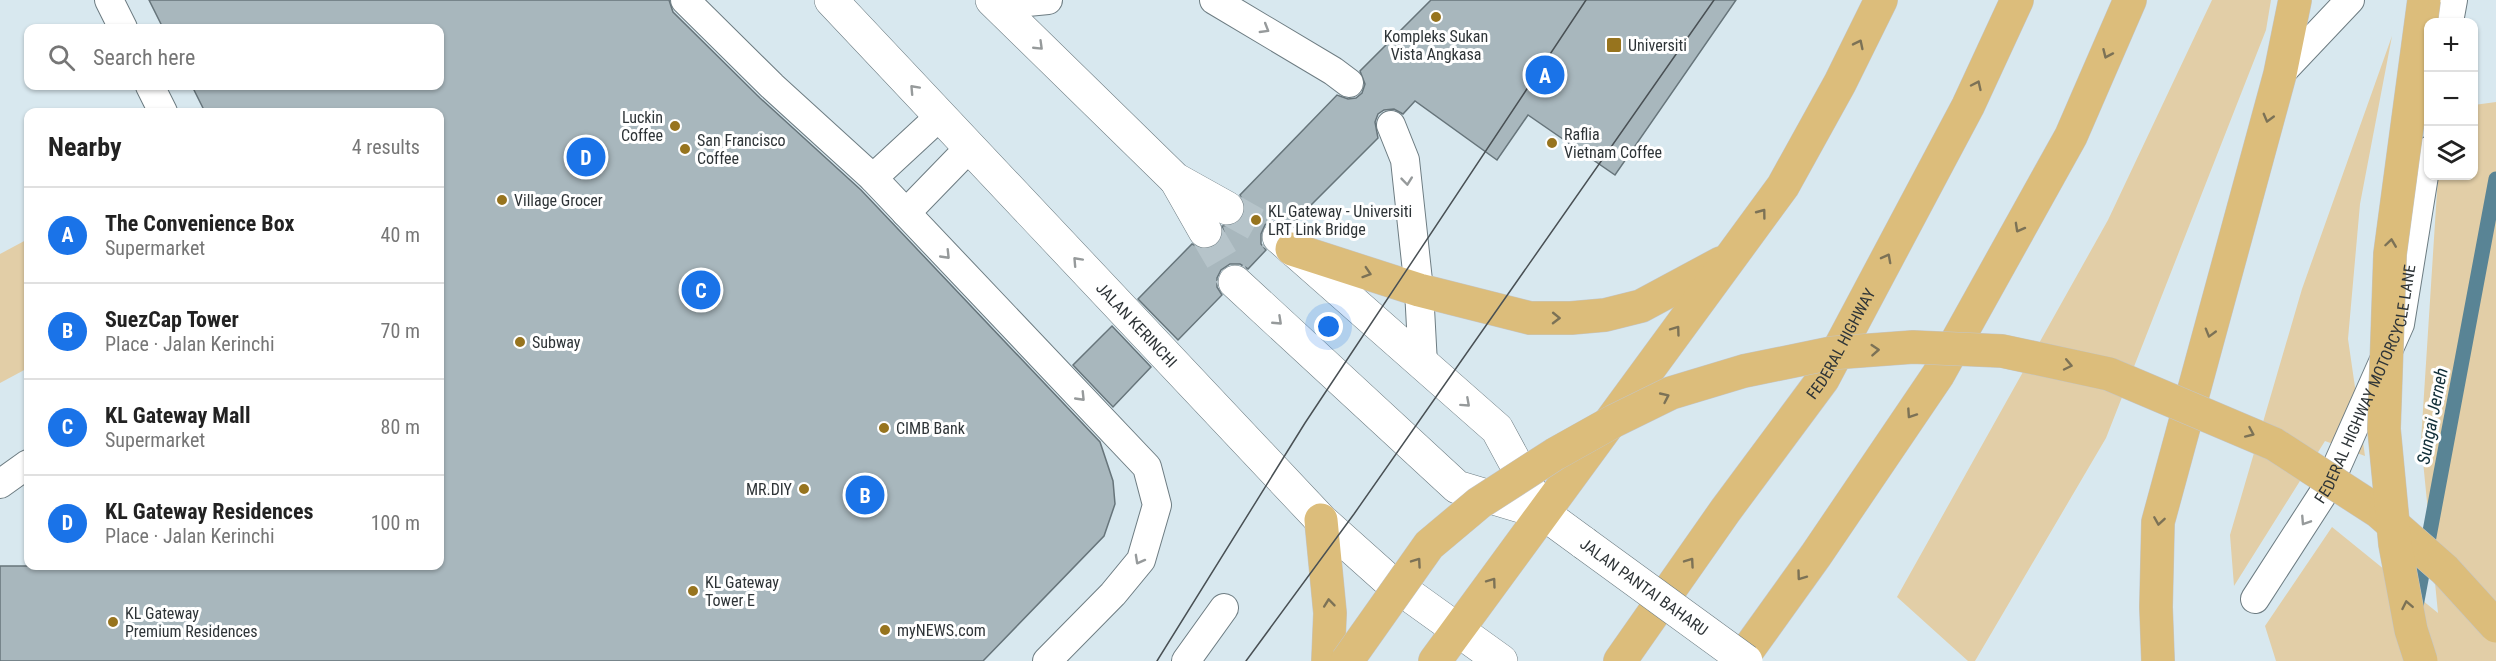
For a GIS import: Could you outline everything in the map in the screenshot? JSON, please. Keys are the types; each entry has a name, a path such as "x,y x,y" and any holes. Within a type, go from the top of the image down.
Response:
{"highway":[{"path":"1435,661 1783,186 1840,83 1881,0"},
{"name":"FEDERAL HIGHWAY","path":"1620,661 1725,511 1823,379 1968,106 2017,0"},
{"path":"1740,661 1816,555 1938,375 2071,136 2130,0"},
{"path":"2158,661 2157,522 2280,74 2295,0"},
{"path":"2421,661 2411,630 2395,544 2384,429 2390,254 2424,0"},
{"path":"1285,243 1419,290 1530,318 1605,315 1641,306 1727,260"},
{"path":"1347,661 1429,546 1489,497 1556,454 1671,393 1744,371 1832,353 1913,347 2002,351 2109,374 2274,444 2379,512 2445,570 2496,626"},
{"path":"1321,520 1330,613 1328,661"}],"main road":[{"name":"JALAN KERINCHI","path":"831,0 1321,520 1387,579 1458,629"},
{"path":"994,2 1216,220"},
{"path":"1285,243 1497,429 1542,513"},
{"path":"1235,282 1457,487 1542,513"},
{"name":"JALAN PANTAI BAHARU","path":"1542,513 1746,661"},
{"path":"1458,629 1501,661"}],"lane":[{"path":"109,0 121,24"},
{"path":"685,0 772,86 873,178 1147,466 1157,505 1141,560 1113,594 1047,661"},
{"path":"994,2 1048,0"},
{"path":"1214,0 1334,71 1349,83"},
{"path":"2280,74 2350,0"},
{"path":"2450,18 2453,0"},
{"path":"152,90 161,108"},
{"path":"873,178 940,116"},
{"path":"1391,125 1405,160 1419,290 1423,364"},
{"path":"906,213 970,147"},
{"name":"FEDERAL HIGHWAY MOTORCYCLE LANE","path":"2255,599 2328,486 2400,324 2424,176"},
{"path":"0,484 24,467"},
{"path":"1186,661 1224,608"}],"shaded area":[{"path":"2212,0 2271,0 2266,30 2106,438 1975,661 1968,661 1897,597 2108,220"},
{"path":"2392,36 2360,204 2348,339 2365,456 2325,441 2234,586 2230,535 2302,289"},
{"path":"2496,102 2496,661 2276,661 2265,626 2332,527 2438,613 2421,441 2438,180 2478,180 2478,104"},
{"path":"24,241 24,370 0,383 0,254"}],"building":[{"path":"149,0 669,0 673,12 760,98 861,190 1100,442 1113,481 1115,504 1104,536 983,661 0,661 0,566 24,566 24,570 444,570 444,108 203,108 194,90 444,90 444,24 161,24"},
{"path":"1431,0 1736,0 1615,175 1528,115 1497,160 1415,101 1403,114 1394,109 1384,110 1378,114 1375,122 1378,138 1292,224 1282,219 1272,219 1265,225 1261,234 1261,244 1266,250 1248,269 1240,264 1230,264 1221,270 1217,278 1217,287 1222,295 1178,340 1138,299 1192,244 1205,250 1215,247 1221,241 1224,232 1222,226 1236,224 1244,217 1246,207 1240,195 1337,95 1348,99 1356,98 1362,93 1365,84 1360,71"},
{"path":"1112,326 1151,367 1113,407 1073,365"}],"waterway":[{"name":"Sungai Jerneh","path":"2416,606 2496,179"}],"tunnel":[{"path":"1227,208 1279,237"},
{"path":"1205,231 1235,282"}],"tram line":[{"path":"1157,661 1305,423 1586,0"},
{"path":"1246,661 1354,514 1714,0"}],"place":[{"name":"Kompleks Sukan Vista Angkasa","path":"1436,17"},
{"name":"Universiti","path":"1614,45"},
{"name":"The Convenience Box","path":"1545,75"},
{"name":"Luckin Coffee","path":"675,126"},
{"name":"Raflia Vietnam Coffee","path":"1552,143"},
{"name":"San Francisco Coffee","path":"685,149"},
{"name":"KL Gateway Residences","path":"586,157"},
{"name":"Village Grocer","path":"502,200"},
{"name":"KL Gateway - Universiti LRT Link Bridge","path":"1256,220"},
{"name":"KL Gateway Mall","path":"701,290"},
{"name":"Subway","path":"520,342"},
{"name":"CIMB Bank","path":"884,428"},
{"name":"MR.DIY","path":"804,489"},
{"name":"SuezCap Tower","path":"865,495"},
{"name":"KL Gateway Tower E","path":"693,591"},
{"name":"KL Gateway Premium Residences","path":"113,622"},
{"name":"myNEWS.com","path":"885,630"}]}
